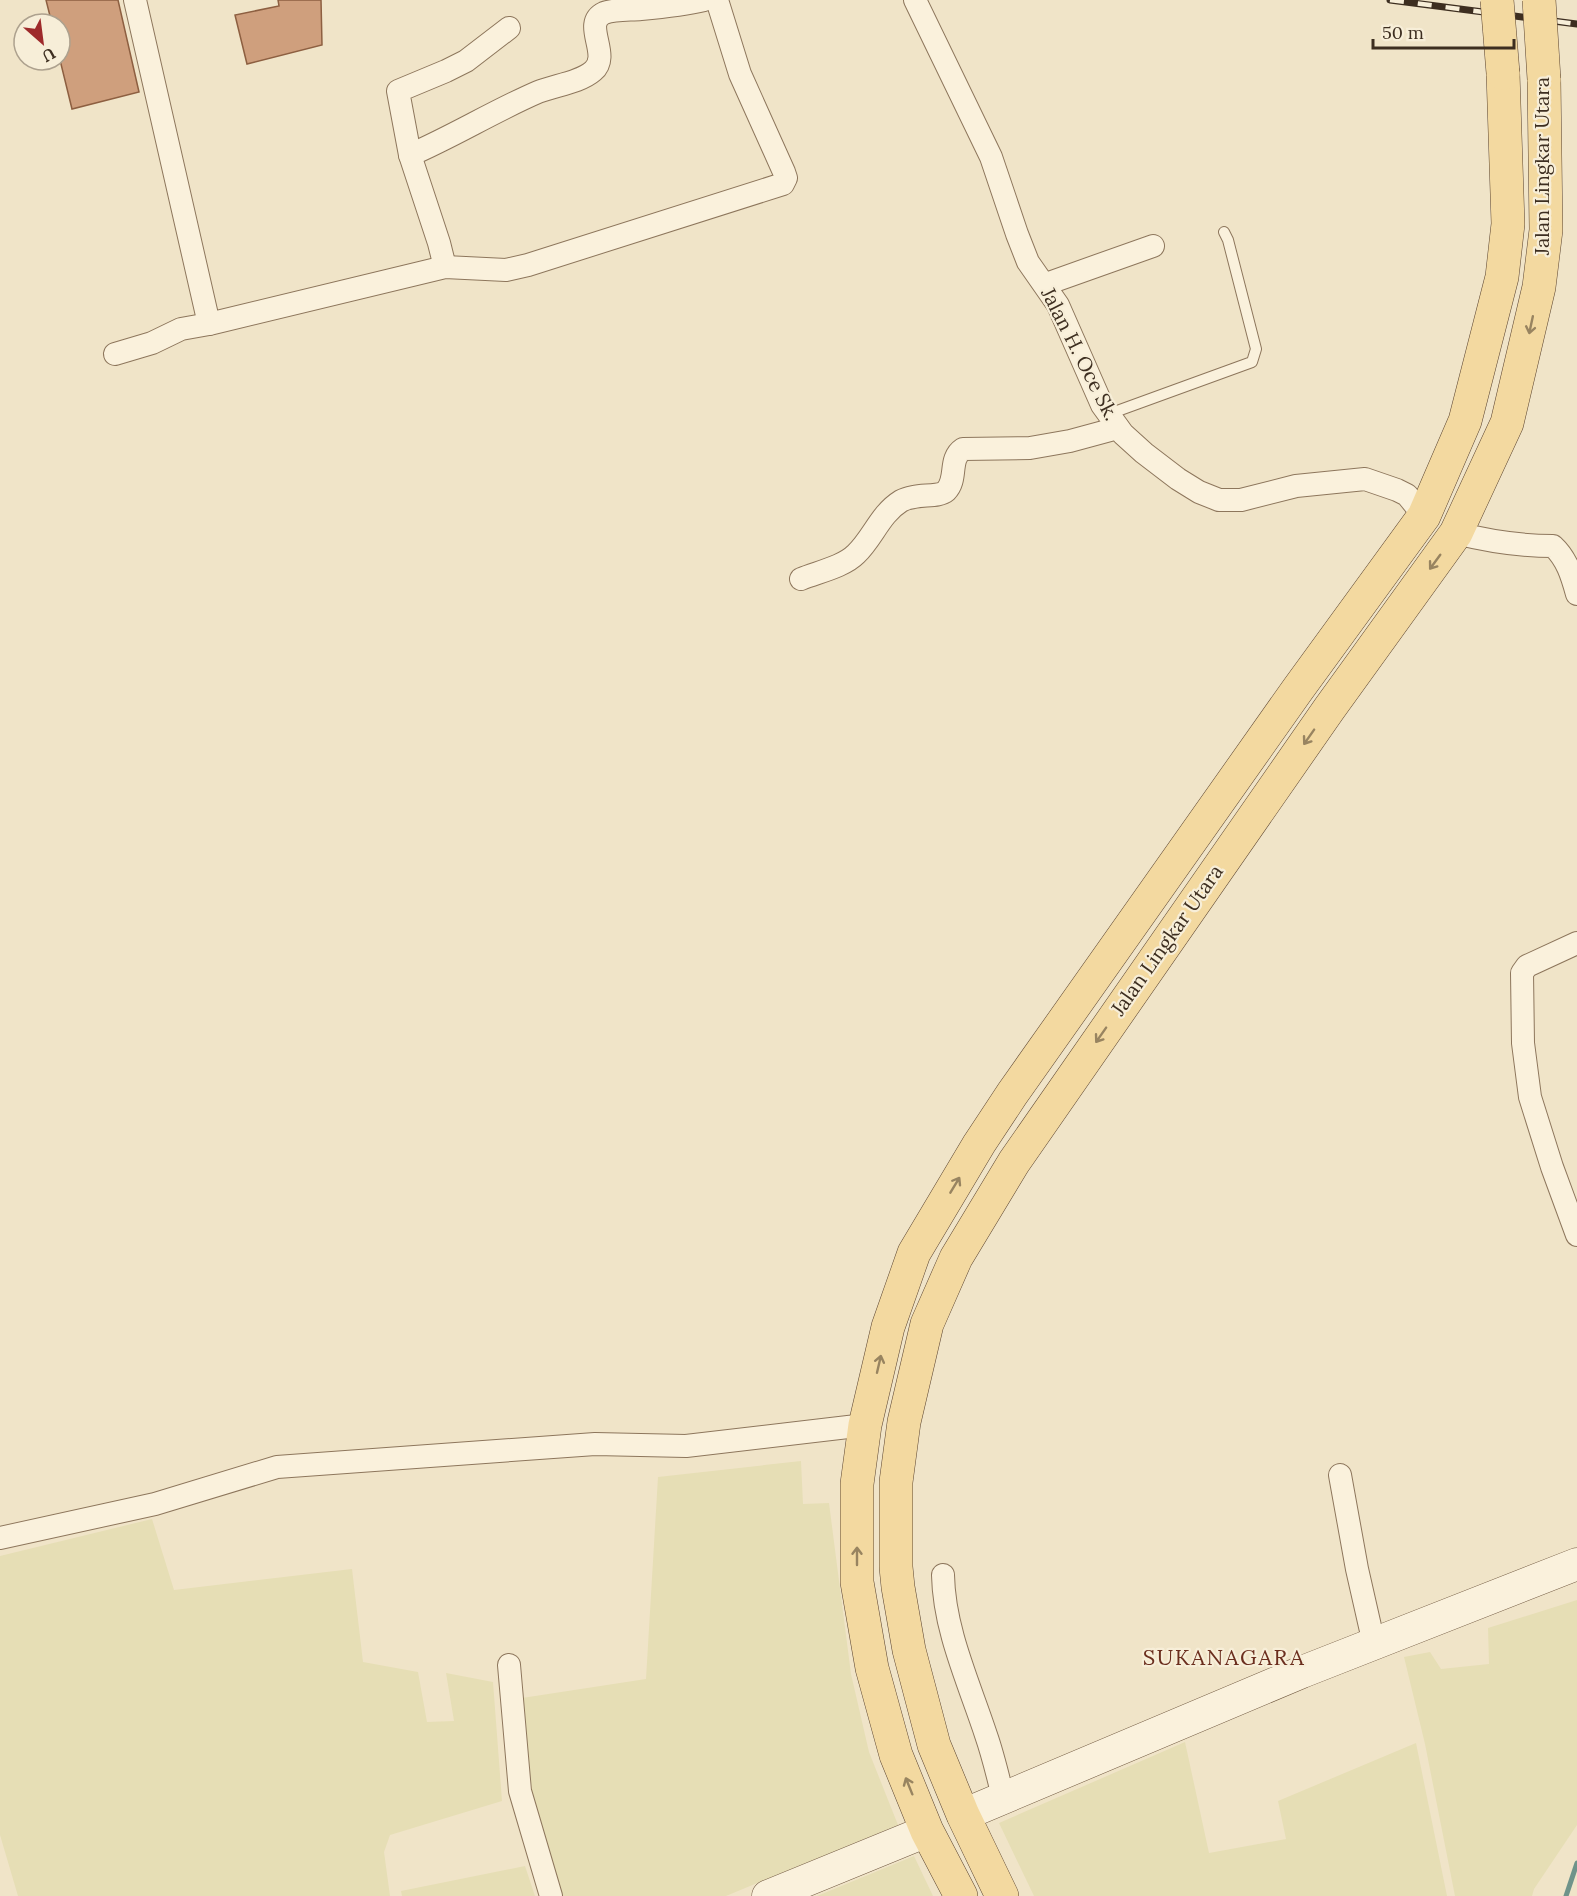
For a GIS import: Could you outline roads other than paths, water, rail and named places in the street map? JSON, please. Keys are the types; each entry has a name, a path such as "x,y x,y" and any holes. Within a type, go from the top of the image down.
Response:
{"main road":[{"name":"Jalan Lingkar Utara","path":"961,1896 927,1831 896,1755 872,1668 857,1582 857,1484 865,1425 888,1327 914,1253 979,1144 1012,1094 1298,689 1424,516 1465,421 1502,277 1508,224 1503,73 1497,0"},
{"name":"Jalan Lingkar Utara","path":"1002,1896 963,1815 934,1745 909,1650 898,1587 896,1482 904,1422 927,1324 956,1258 1014,1162 1329,708 1456,533 1507,423 1539,287 1546,230 1544,79 1539,0"},
{"path":"1502,277 1539,287"},
{"path":"1298,689 1329,708"},
{"path":"979,1144 1014,1162"},
{"path":"859,1595 898,1587"}],"street":[{"path":"135,0 209,324"},
{"path":"410,155 531,96 587,75 596,69 600,62 601,52 595,26 599,16 606,12 666,7 704,0"},
{"path":"115,354 152,343 181,329 240,318 445,267 506,270 528,265 783,184 786,178 784,172 740,74 717,0"},
{"name":"Jalan H. Oce Sk.","path":"915,0 991,157 1028,262 1036,276 1046,284 1058,305 1102,405 1113,421 1144,453 1178,479 1199,492 1219,500 1242,500 1296,486 1365,479 1407,495 1424,516"},
{"path":"445,267 410,155 398,90 466,61 509,28"},
{"path":"1046,284 1153,246"},
{"path":"801,579 854,556 891,508 903,500 921,494 936,495 945,491 952,477 955,456 963,449 1030,448 1070,441 1113,421"},
{"path":"1456,533 1500,542 1553,546 1562,554 1572,575 1577,594"},
{"path":"1577,943 1527,966 1522,973 1523,1043 1530,1097 1552,1167 1577,1233"},
{"path":"0,1538 155,1504 277,1467 595,1444 686,1446 865,1425"},
{"path":"1340,1475 1374,1644"},
{"path":"963,1815 1302,1672 1577,1564"},
{"path":"943,1575 948,1618 966,1680 987,1737 1003,1797"},
{"path":"509,1665 520,1791 551,1896"},
{"path":"768,1896 927,1831"}],"lane":[{"path":"1113,421 1252,362 1255,357 1256,349 1244,298 1224,232"}],"waterway":[{"path":"1566,1896 1577,1863"}],"railway":[{"path":"1390,0 1577,24"}],"district":[{"name":"SUKANAGARA","path":"1224,1657"}]}
